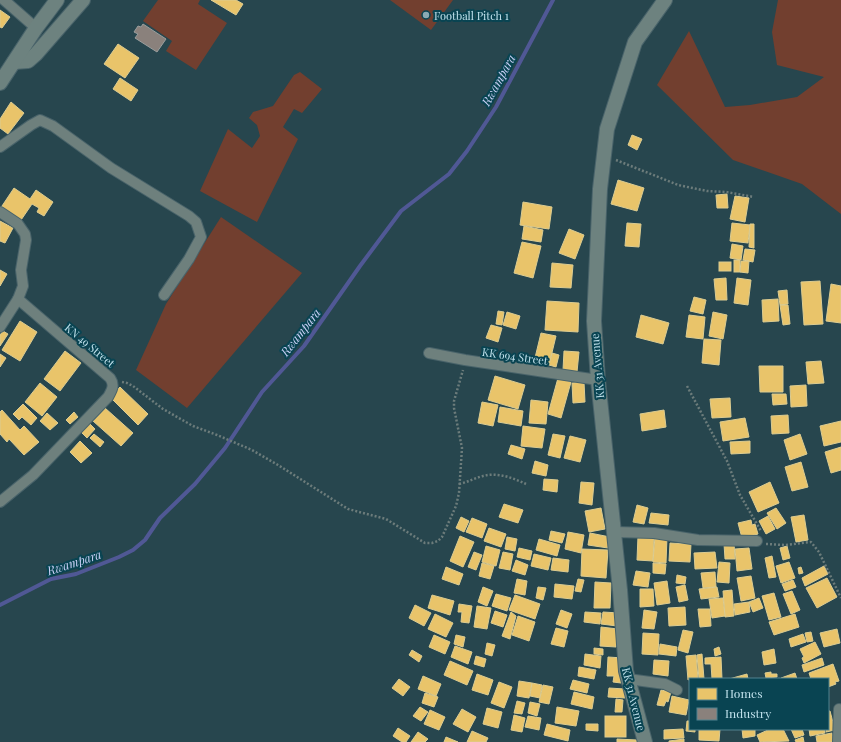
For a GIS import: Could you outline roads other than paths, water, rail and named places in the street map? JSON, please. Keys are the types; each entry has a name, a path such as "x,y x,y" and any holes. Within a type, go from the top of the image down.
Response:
{"street":[{"path":"4,0 36,28"},
{"path":"0,83 36,28 57,0"},
{"path":"14,62 28,61 36,54 83,0"},
{"name":"KK 31 Avenue","path":"645,742 626,671 614,532 598,380 594,321 600,189 607,129 635,42 665,0"},
{"path":"0,146 40,120 53,126 111,168 190,216 196,222 201,236 189,259 164,295"},
{"path":"0,212 18,224 25,234 26,240 21,270 23,286 18,299 0,327"},
{"name":"KN 49 Street","path":"0,502 32,475 70,437 108,397 113,389 113,382 110,378 18,299"},
{"name":"KK 694 Street","path":"429,353 598,380"},
{"path":"614,532 654,533 698,540 762,539"},
{"path":"628,679 665,684 677,690"},
{"path":"838,742 839,709"}],"waterway":[{"name":"Rwampara","path":"0,605 51,579 76,574 119,557 133,550 145,540 160,518 195,484 225,448 262,392 304,346 360,266 401,211 449,174 467,151 496,107 553,0"}],"place":[{"name":"Football Pitch 1","path":"426,15"}]}
